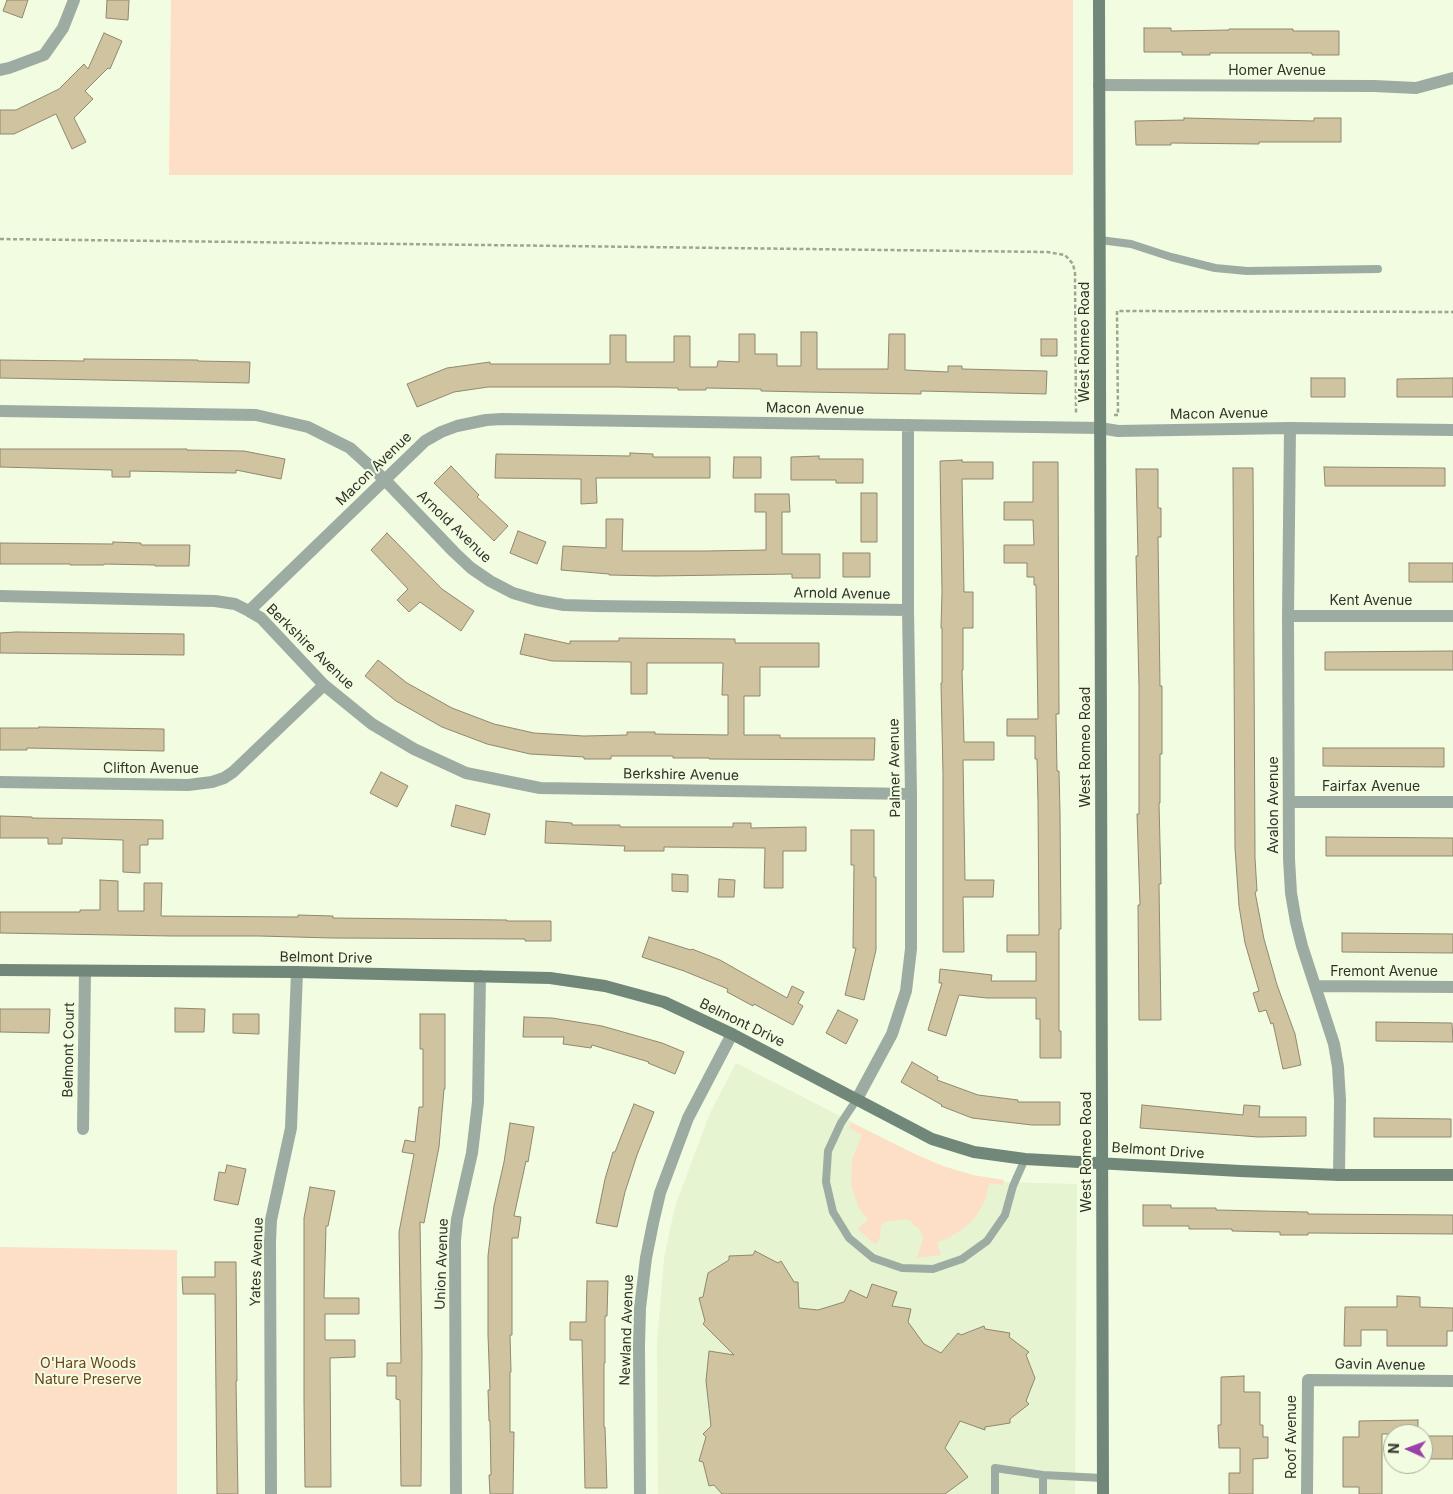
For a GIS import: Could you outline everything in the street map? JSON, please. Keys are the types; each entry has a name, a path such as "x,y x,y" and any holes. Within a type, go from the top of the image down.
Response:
{"street":[{"path":"0,70 44,55 63,28 74,0"},
{"name":"West Romeo Road","path":"1099,0 1102,1494"},
{"name":"Homer Avenue","path":"1099,85 1374,86 1416,88 1453,78"},
{"name":"Arnold Avenue","path":"0,411 256,416 308,427 350,448 384,479 471,568 513,593 537,600 564,605 596,606 908,610"},
{"name":"Macon Avenue","path":"249,611 425,441 441,432 458,426 486,420 1100,428 1118,431 1290,428 1453,430"},
{"name":"Palmer Avenue","path":"857,1099 892,1034 906,991 911,949 908,425"},
{"name":"Avalon Avenue","path":"1290,428 1288,802 1291,893 1296,922 1334,1044 1338,1067 1340,1100 1339,1175"},
{"name":"Berkshire Avenue","path":"0,596 216,601 235,604 261,618 324,684 372,724 414,749 466,773 540,788 911,794"},
{"name":"Kent Avenue","path":"1288,616 1453,616"},
{"name":"Clifton Avenue","path":"0,782 188,785 212,782 224,778 233,772 324,684"},
{"name":"Fairfax Avenue","path":"1288,802 1453,802"},
{"name":"Belmont Drive","path":"0,970 297,972 550,978 606,986 664,1002 732,1034 932,1139 974,1152 1025,1159 1240,1171 1339,1175 1453,1175"},
{"name":"Belmont Court","path":"82,1129 85,971"},
{"name":"Yates Avenue","path":"271,1494 271,1220 291,1128 297,972"},
{"name":"Union Avenue","path":"456,1494 454,1240 456,1220 472,1153 477,1110 480,976"},
{"name":"Fremont Avenue","path":"1315,986 1453,987"},
{"name":"Newland Avenue","path":"640,1494 640,1308 652,1223 660,1193 688,1118 732,1034"},
{"name":"Gavin Avenue","path":"1308,1380 1453,1381"},
{"name":"Roof Avenue","path":"1307,1494 1308,1380"}],"lane":[{"path":"1100,240 1131,244 1171,257 1215,268 1247,271 1378,269"},
{"path":"857,1099 841,1123 828,1151 826,1182 833,1212 849,1238 874,1258 902,1268 933,1269 962,1259 987,1241 1004,1216 1013,1186 1025,1159"},
{"path":"995,1494 995,1468 1043,1476 1102,1478"},
{"path":"1043,1476 1043,1494"}],"path":[{"path":"0,239 1047,252 1065,256 1073,264 1075,273 1076,413 1118,415 1117,311 1453,312"}],"shaded area":[{"path":"736,1063 956,1175 1002,1182 1077,1184 1075,1494 658,1494 657,1342 664,1258 675,1206 710,1113"}],"green space":[{"path":"171,0 1073,0 1073,175 169,175"},
{"path":"852,1123 943,1166 973,1175 1004,1180 1003,1185 989,1183 986,1199 976,1216 967,1226 947,1239 937,1242 941,1255 917,1258 923,1238 920,1229 905,1219 885,1222 881,1225 880,1237 876,1245 858,1228 868,1220 859,1208 851,1184 852,1159 862,1135 849,1128"},
{"name":"O'Hara Woods Nature Preserve","path":"0,1247 177,1250 177,1494 0,1494"}],"building":[{"path":"7,0 28,0 22,18 3,11"},
{"path":"107,0 129,0 128,20 106,18"},
{"path":"1144,28 1171,28 1171,31 1293,29 1293,31 1339,31 1339,55 1312,55 1312,53 1210,53 1210,55 1182,55 1182,52 1144,52"},
{"path":"104,33 122,41 110,69 108,68 85,91 93,99 74,118 86,142 72,149 56,114 14,134 0,134 0,110 16,110 59,89 84,64 88,69"},
{"path":"1184,118 1314,121 1314,118 1341,118 1341,142 1136,145 1135,121 1184,120"},
{"path":"801,332 817,332 817,369 888,369 889,334 905,334 905,370 948,372 948,366 962,366 962,369 1047,371 1046,394 921,391 921,394 706,388 706,390 678,390 678,388 617,387 488,387 454,392 417,407 407,384 447,368 490,362 490,364 610,364 610,335 626,335 626,362 674,362 674,336 690,336 690,367 717,367 718,361 739,362 739,334 755,334 755,354 777,354 777,366 801,366"},
{"path":"1041,339 1057,339 1057,356 1041,356"},
{"path":"84,359 250,362 249,383 0,378 0,360 84,361"},
{"path":"1311,378 1345,378 1345,397 1311,397"},
{"path":"1453,378 1453,397 1397,397 1397,379"},
{"path":"0,449 187,449 244,451 285,459 281,479 236,470 236,473 130,471 130,477 112,477 112,470 0,467"},
{"path":"630,453 653,454 653,457 710,457 710,478 596,478 597,503 581,504 581,479 495,478 496,454 630,456"},
{"path":"819,456 819,459 863,459 863,483 836,483 836,480 791,480 791,457"},
{"path":"734,457 761,457 761,478 733,478"},
{"path":"962,460 962,462 993,462 993,479 962,479 964,592 973,592 973,628 963,628 962,670 964,742 994,742 994,760 963,760 965,880 994,880 993,897 963,897 964,952 943,952 940,461"},
{"path":"1033,462 1058,462 1059,714 1056,714 1060,813 1061,929 1059,929 1059,1031 1061,1031 1061,1058 1040,1058 1040,1019 1036,1019 1036,998 987,998 959,995 946,1036 928,1030 942,983 939,983 940,969 992,975 991,981 1036,981 1036,952 1007,952 1007,935 1039,935 1038,802 1035,736 1007,736 1007,719 1038,719 1036,585 1034,585 1034,577 1027,577 1027,563 1004,563 1004,545 1034,545 1033,520 1004,520 1004,502 1033,502"},
{"path":"451,466 479,495 477,497 508,526 494,541 434,483"},
{"path":"1324,467 1445,468 1445,486 1325,486"},
{"path":"1233,468 1253,468 1255,858 1257,891 1255,892 1264,939 1277,985 1295,1034 1301,1065 1283,1069 1273,1023 1271,1024 1266,1010 1259,1012 1253,993 1259,991 1245,943 1239,906 1235,848"},
{"path":"1136,469 1158,469 1158,508 1161,508 1161,537 1158,537 1160,686 1162,686 1162,754 1160,754 1159,803 1161,1020 1139,1020 1138,905 1140,905 1137,814 1139,814 1139,686"},
{"path":"861,493 877,493 877,542 861,542"},
{"path":"755,494 789,494 790,512 782,512 782,554 820,554 820,578 792,578 792,574 609,575 561,570 563,546 606,548 606,519 623,519 622,551 766,550 766,512 755,512"},
{"path":"518,531 546,542 537,564 510,553"},
{"path":"387,533 442,589 474,611 461,631 420,602 409,612 397,600 408,589 371,550"},
{"path":"113,542 141,543 141,545 190,545 189,566 0,564 0,543 113,544"},
{"path":"843,553 870,553 870,577 843,577"},
{"path":"1409,563 1453,563 1453,582 1409,582"},
{"path":"0,633 184,634 184,655 0,653"},
{"path":"525,634 570,644 570,641 619,641 619,638 735,639 735,643 819,643 819,667 760,667 760,696 744,696 744,735 780,735 780,738 875,738 874,760 709,759 673,758 673,756 611,756 611,759 584,759 584,757 530,754 487,744 442,727 396,701 365,676 378,660 407,683 452,708 494,724 534,733 584,736 627,735 627,732 728,735 728,695 722,695 723,663 647,663 647,694 631,694 631,662 552,661 520,654"},
{"path":"1453,651 1453,670 1325,670 1325,652"},
{"path":"0,728 164,729 164,751 27,748 27,750 0,750"},
{"path":"1323,748 1444,748 1444,767 1323,766"},
{"path":"381,772 408,786 397,807 370,793"},
{"path":"456,805 490,814 485,835 451,826"},
{"path":"0,816 163,820 163,839 148,839 148,845 140,845 140,873 123,872 123,840 62,838 62,844 48,844 48,838 0,838"},
{"path":"546,821 572,823 572,825 620,825 620,827 733,827 733,823 751,823 751,828 806,827 806,851 783,851 783,888 764,888 765,848 664,847 664,851 624,851 625,846 545,843"},
{"path":"851,830 874,830 876,950 864,1000 845,995 856,948 853,948 854,865 851,865"},
{"path":"1326,837 1453,838 1453,856 1326,856"},
{"path":"672,874 688,875 688,892 672,891"},
{"path":"719,879 735,880 734,897 718,897"},
{"path":"100,880 118,881 118,911 144,911 144,883 162,883 161,916 298,917 298,915 333,916 333,918 551,921 551,941 525,941 525,939 0,933 0,912 80,912 80,910 100,910"},
{"path":"1342,933 1453,934 1453,953 1342,952"},
{"path":"649,937 692,949 720,960 787,998 792,986 804,992 798,1003 803,1006 793,1025 727,992 728,989 684,971 642,957"},
{"path":"175,1008 205,1009 204,1032 175,1032"},
{"path":"0,1009 50,1009 49,1033 0,1032"},
{"path":"838,1010 858,1020 846,1044 826,1033"},
{"path":"233,1014 259,1014 259,1034 233,1033"},
{"path":"420,1014 445,1014 445,1089 439,1147 424,1223 420,1222 422,1352 421,1486 401,1486 400,1400 396,1399 396,1376 387,1376 387,1363 401,1363 399,1232 414,1154 402,1152 405,1140 415,1142 419,1107 423,1107 423,1049 420,1049"},
{"path":"524,1017 552,1018 602,1026 662,1043 684,1052 675,1074 649,1062 592,1045 591,1048 563,1044 564,1037 523,1037"},
{"path":"1376,1022 1452,1023 1453,1042 1376,1041"},
{"path":"912,1062 938,1077 937,1080 978,1095 1018,1100 1018,1102 1060,1102 1060,1125 1032,1125 972,1118 941,1106 901,1082"},
{"path":"634,1104 654,1112 625,1192 617,1227 596,1223 613,1152 615,1152"},
{"path":"1142,1105 1243,1115 1244,1105 1260,1106 1259,1117 1306,1117 1306,1136 1258,1137 1140,1128"},
{"path":"1374,1118 1451,1119 1451,1137 1374,1137"},
{"path":"510,1123 534,1127 528,1162 526,1161 514,1216 521,1217 518,1238 512,1238 510,1432 514,1432 513,1494 490,1494 488,1256 494,1206"},
{"path":"227,1165 246,1169 238,1205 214,1200 219,1172 225,1173"},
{"path":"310,1187 335,1191 328,1226 326,1226 324,1298 359,1298 359,1314 325,1314 325,1340 355,1340 355,1357 330,1358 331,1487 305,1487 304,1218"},
{"path":"1143,1205 1171,1205 1171,1208 1216,1208 1216,1210 1308,1212 1308,1214 1453,1215 1453,1234 1308,1233 1308,1235 1280,1235 1280,1232 1189,1229 1189,1226 1143,1226"},
{"path":"755,1251 778,1263 781,1261 794,1282 798,1282 799,1308 818,1310 844,1302 850,1290 867,1298 872,1284 897,1292 892,1306 911,1309 908,1322 924,1344 941,1353 958,1333 961,1335 984,1326 985,1329 1010,1333 1009,1337 1029,1352 1026,1355 1035,1378 1026,1401 1029,1404 1010,1419 1010,1423 985,1427 985,1430 960,1421 945,1448 968,1477 945,1494 722,1494 714,1485 709,1486 703,1462 699,1461 706,1437 703,1434 711,1426 706,1381 709,1351 734,1355 703,1324 705,1321 699,1298 703,1297 708,1273 729,1260 729,1256 753,1255"},
{"path":"215,1262 236,1262 238,1494 217,1494 215,1294 183,1294 182,1277 215,1277"},
{"path":"587,1281 608,1281 604,1363 604,1427 607,1488 585,1488 582,1340 570,1340 570,1322 586,1322"},
{"path":"1397,1296 1420,1297 1420,1307 1453,1308 1453,1331 1447,1331 1447,1346 1387,1346 1387,1330 1361,1330 1361,1346 1344,1346 1345,1307 1397,1307"},
{"path":"1244,1376 1244,1392 1260,1392 1260,1425 1263,1425 1263,1437 1268,1437 1268,1458 1253,1459 1253,1494 1229,1494 1229,1473 1240,1473 1240,1448 1219,1448 1218,1425 1221,1425 1221,1377"},
{"path":"1418,1420 1418,1424 1383,1424 1382,1494 1359,1494 1359,1487 1343,1487 1343,1437 1359,1437 1359,1421"},
{"path":"1433,1436 1453,1436 1453,1459 1433,1459"}]}
